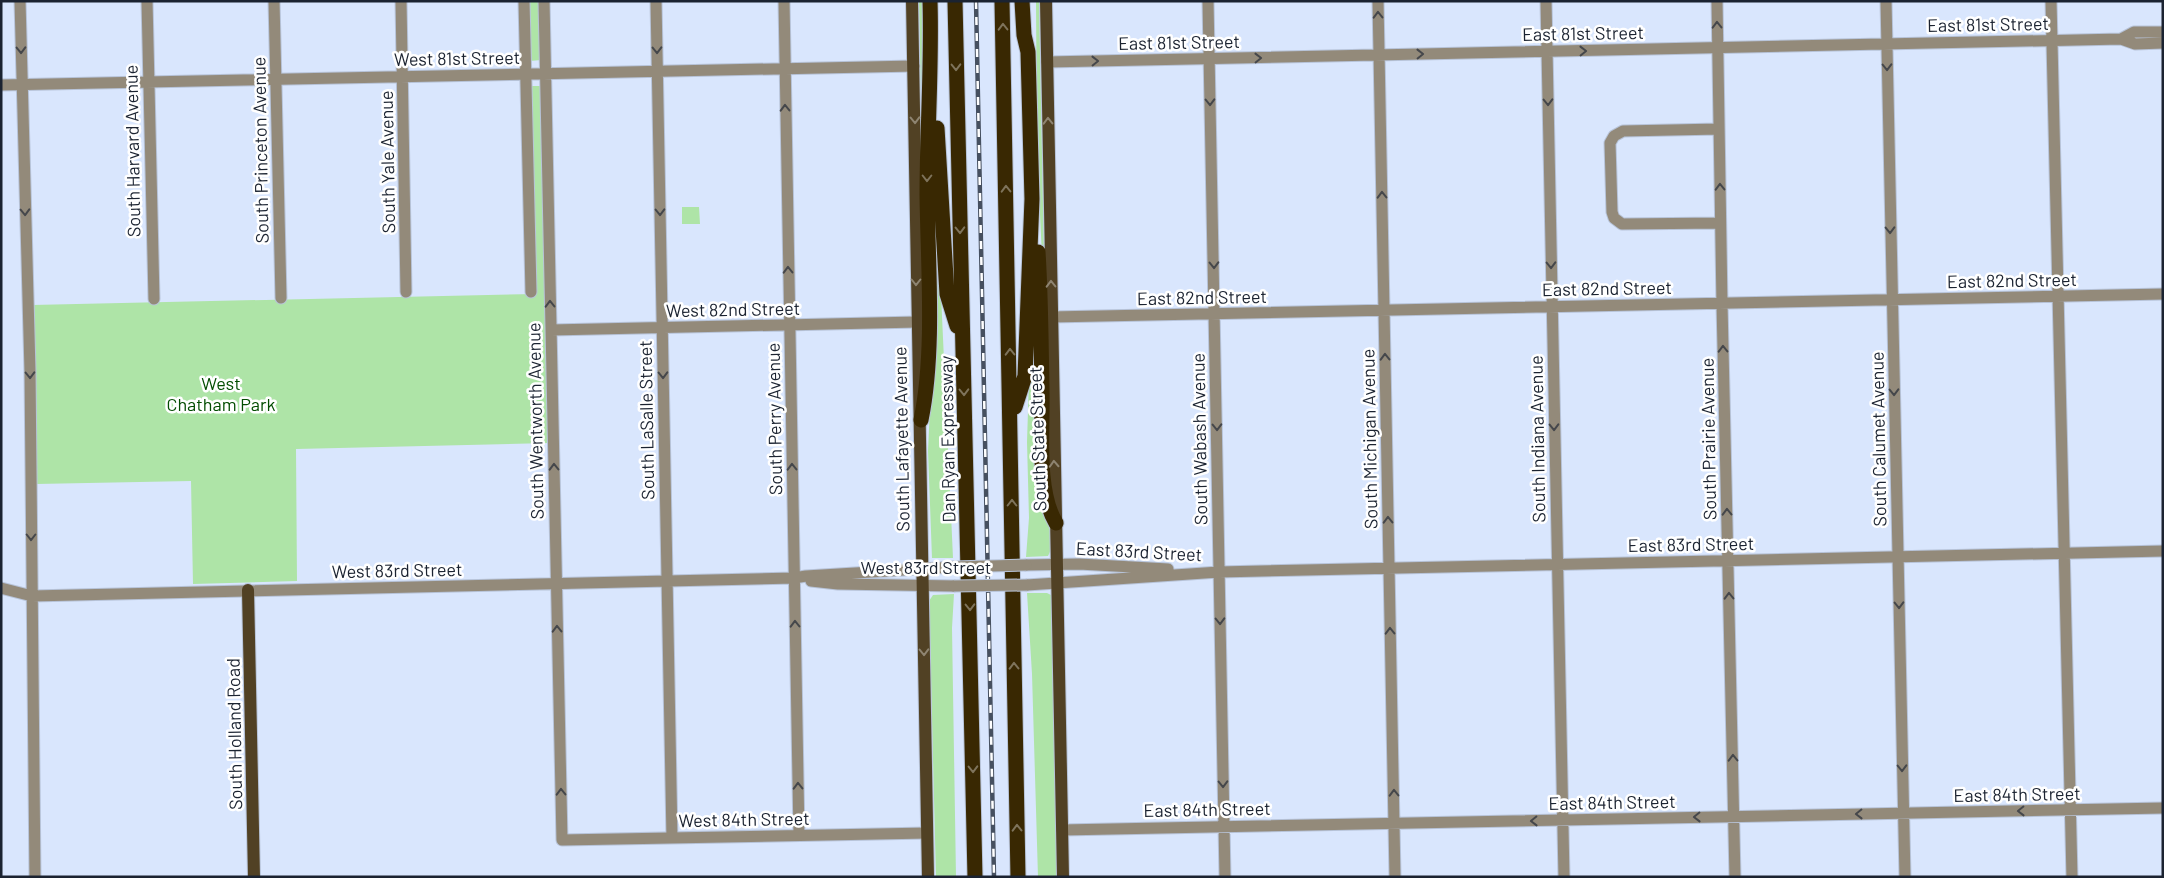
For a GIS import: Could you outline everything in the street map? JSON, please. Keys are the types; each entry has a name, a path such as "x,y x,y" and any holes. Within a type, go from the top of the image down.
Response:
{"highway":[{"path":"921,420 925,398 928,336 927,170 931,59 930,1"},
{"name":"Dan Ryan Expressway","path":"955,1 975,877"},
{"path":"1002,1 1018,877"},
{"path":"1011,418 1025,376 1032,199 1028,52 1024,35 1022,1"},
{"path":"1028,52 1032,35 1032,1"},
{"path":"931,59 935,85 941,220 947,294 963,343"},
{"path":"1032,199 1036,220 1040,294 1043,469 1049,511 1056,523"}],"main road":[{"name":"South Lafayette Avenue","path":"912,1 928,877"},
{"name":"South State Street","path":"1046,1 1063,877"},
{"name":"South Holland Road","path":"248,590 254,877"}],"street":[{"path":"20,1 30,371 36,877"},
{"name":"South Harvard Avenue","path":"146,1 154,299"},
{"name":"South Princeton Avenue","path":"274,1 281,298"},
{"name":"South Yale Avenue","path":"401,1 406,292"},
{"path":"524,1 531,292"},
{"name":"South Wentworth Avenue","path":"544,1 562,840"},
{"name":"South LaSalle Street","path":"656,1 672,838"},
{"name":"South Perry Avenue","path":"784,1 799,835"},
{"name":"South Wabash Avenue","path":"1208,1 1225,877"},
{"name":"South Michigan Avenue","path":"1378,1 1395,877"},
{"name":"South Indiana Avenue","path":"1546,1 1564,877"},
{"name":"South Prairie Avenue","path":"1717,1 1720,223 1735,877"},
{"name":"South Calumet Avenue","path":"1886,1 1904,877"},
{"path":"2051,1 2072,877"},
{"name":"East 81st Street","path":"2121,39 2134,32 2163,32"},
{"name":"East 81st Street","path":"1047,62 2052,40 2121,39 2135,44 2163,43"},
{"name":"West 81st Street","path":"1,85 914,66"},
{"path":"1719,129 1623,131 1617,134 1610,144 1612,212 1614,218 1622,224 1720,223"},
{"name":"East 82nd Street","path":"1051,317 2163,294"},
{"name":"West 82nd Street","path":"551,330 917,322"},
{"name":"East 83rd Street","path":"1057,583 1219,572 2163,551"},
{"name":"West 83rd Street","path":"1,588 32,596 794,578 921,568 1057,565"},
{"name":"East 83rd Street","path":"1057,565 1219,572"},
{"name":"West 83rd Street","path":"794,578 838,584 922,586 1057,583"},
{"name":"East 84th Street","path":"1062,830 2163,808"},
{"name":"West 84th Street","path":"562,840 927,833"}],"green space":[{"path":"529,1 540,1 541,60 530,61"},
{"path":"919,1 923,1 922,152"},
{"path":"1036,1 1039,1 1044,256 1042,256 1037,152"},
{"name":"West Chatham Park","path":"531,86 541,86 548,443 296,449 297,581 193,584 191,481 36,484 32,305 535,294"},
{"path":"935,162 953,558 932,558 928,451 934,318"},
{"path":"682,207 699,207 700,224 682,224"},
{"path":"1032,285 1044,504 1051,544 1048,556 1026,557 1029,518 1027,442"},
{"path":"1027,593 1047,593 1051,595 1057,877 1038,877 1032,674"},
{"path":"954,594 952,628 956,877 936,877 929,601 933,595"}],"railway":[{"path":"976,1 994,877"}]}
